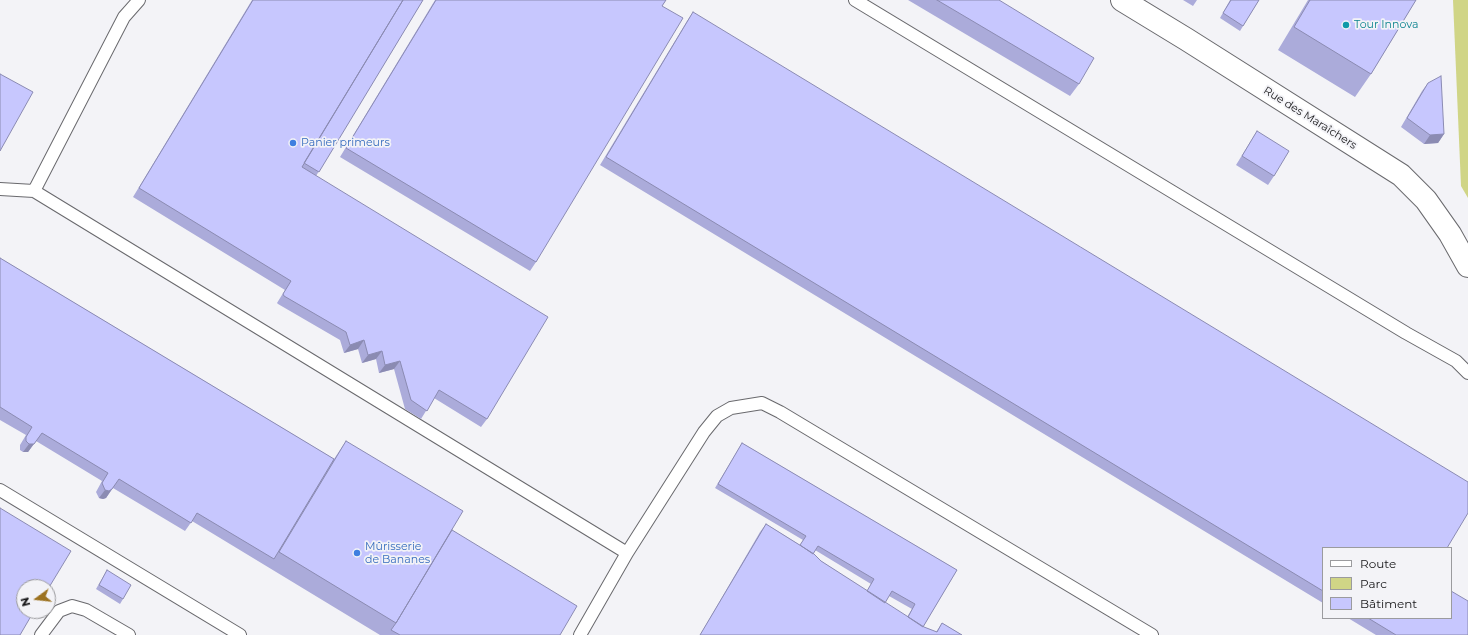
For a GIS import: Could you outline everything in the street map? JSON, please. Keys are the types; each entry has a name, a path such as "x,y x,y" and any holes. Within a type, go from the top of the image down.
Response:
{"main road":[{"name":"Rue des Maraîchers","path":"1122,0 1401,176 1426,200 1450,234 1468,266"}],"lane":[{"path":"34,191 124,17 139,0"},
{"path":"855,0 1406,333 1456,361 1468,373"},
{"path":"0,189 34,191 628,553"},
{"path":"580,635 628,553 704,432 717,416 731,408 762,403 780,412 1152,635"},
{"path":"0,490 240,635"},
{"path":"41,635 59,611 72,606 86,610 129,635"}],"green space":[{"path":"1453,0 1468,0 1468,198 1461,186"}],"building":[{"path":"253,0 403,0 302,167 548,317 487,419 439,390 427,411 411,400 400,361 385,365 382,351 368,355 364,340 350,345 346,332 284,296 283,294 291,281 139,188"},
{"path":"403,0 423,0 319,172 304,163"},
{"path":"436,0 666,0 662,6 683,18 536,262 346,148"},
{"path":"937,0 999,0 1094,58 1079,84"},
{"path":"1231,0 1259,0 1243,26 1223,13"},
{"name":"Tour Innova","path":"1310,0 1416,0 1371,74 1294,27"},
{"path":"693,12 1468,482 1468,513 1448,547 1322,547 1322,590 606,157"},
{"path":"0,74 33,92 0,151"},
{"path":"1441,76 1444,134 1430,135 1407,118 1428,83"},
{"path":"1257,131 1289,151 1274,176 1242,156"},
{"path":"0,258 334,459 274,559 197,513 191,523 119,479 112,489 109,491 105,490 102,483 108,473 42,433 34,444 29,444 26,441 26,437 32,427 0,407"},
{"name":"Mûrisserie de Bananes","path":"346,441 463,511 396,623 279,552"},
{"path":"742,443 957,570 923,627 908,617 915,604 892,591 885,603 867,591 874,579 818,546 813,554 800,545 806,536 718,484"},
{"path":"0,508 71,551 54,579 16,579 16,619 29,619 20,635 0,635"},
{"path":"766,524 924,627 937,632 942,623 962,635 700,635"},
{"path":"452,530 577,606 560,635 400,635 391,630"},
{"path":"107,570 131,585 123,599 99,585"},
{"path":"1452,592 1468,601 1468,635 1396,635 1370,619 1452,619"}],"place":[{"name":"Tour Innova","path":"1346,25"},
{"name":"Panier primeurs","path":"293,143"},
{"name":"Mûrisserie de Bananes","path":"357,553"}]}
